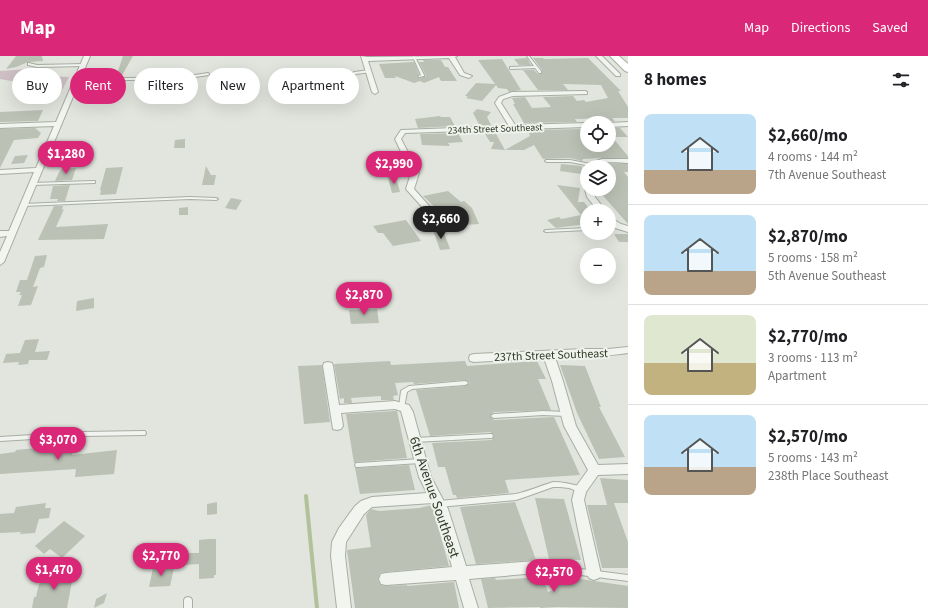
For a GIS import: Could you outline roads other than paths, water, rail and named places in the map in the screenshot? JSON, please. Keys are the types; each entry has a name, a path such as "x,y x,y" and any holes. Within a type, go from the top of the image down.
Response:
{"main road":[{"path":"614,56 628,69"}],"street":[{"path":"83,68 87,56"},
{"path":"451,56 462,74 469,76"},
{"path":"375,92 365,58 454,56"},
{"path":"599,56 618,75"},
{"path":"513,127 498,102 501,98 512,94 585,93"},
{"path":"0,262 70,95"},
{"path":"0,126 57,124"},
{"path":"616,125 628,124"},
{"name":"234th Street Southeast","path":"428,221 428,209 410,189 415,173 398,140 403,131 580,125"},
{"path":"616,161 628,161"},
{"path":"0,172 38,170"},
{"path":"618,226 628,229"},
{"path":"0,234 12,233"},
{"name":"237th Street Southeast","path":"474,358 584,352 608,353 628,350"},
{"path":"548,354 556,376 566,414 578,443 591,462 594,470 590,478 578,493 578,500 594,574"},
{"path":"328,366 337,426"},
{"path":"335,409 395,405 402,407"},
{"name":"6th Avenue Southeast","path":"402,407 407,412 429,487 437,501 471,608"},
{"path":"594,470 628,469"},
{"path":"344,608 339,542 358,510 364,504 372,502 437,501"},
{"path":"386,579 537,567"}],"lane":[{"path":"528,56 540,72"},
{"path":"414,57 423,75 419,76"},
{"path":"29,64 37,66 84,65"},
{"path":"511,68 536,67"},
{"path":"359,72 370,71"},
{"path":"126,79 181,78 206,74"},
{"path":"547,161 570,161 580,163"},
{"path":"32,184 94,182"},
{"path":"23,205 183,198 216,199"},
{"path":"546,230 580,229"},
{"path":"402,407 404,391 411,387 465,383"},
{"path":"494,416 543,413 566,414"},
{"path":"0,439 83,434 143,433"},
{"path":"415,440 490,436"},
{"path":"358,465 421,461"},
{"path":"437,501 519,496 556,484 570,485 580,489"},
{"path":"558,569 628,578"}],"waterway":[{"path":"306,496 317,608"}]}
